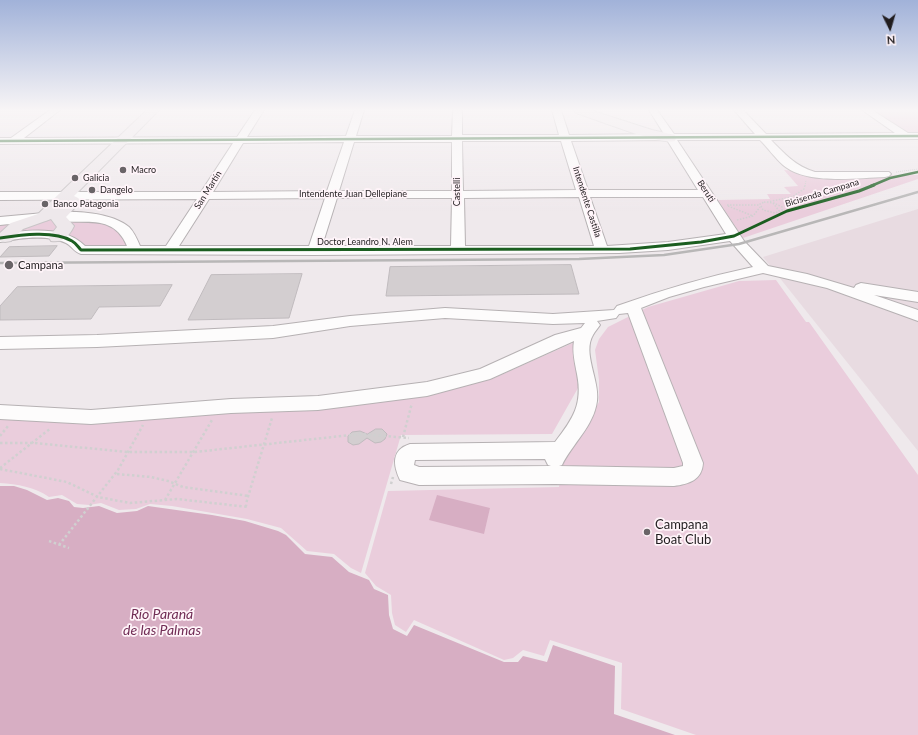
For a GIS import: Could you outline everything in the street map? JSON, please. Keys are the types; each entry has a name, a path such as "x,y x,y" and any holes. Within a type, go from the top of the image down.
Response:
{"main road":[{"path":"2,238 17,226 51,217 123,144"},
{"path":"51,217 66,226 57,237"}],"street":[{"path":"0,151 9,144"},
{"name":"San Martín","path":"170,250 237,144"},
{"path":"314,250 347,144"},
{"name":"Castelli","path":"457,144 458,250"},
{"name":"Intendente Castilla","path":"567,144 602,250"},
{"name":"Beruti","path":"674,144 734,236 748,255 763,269"},
{"path":"770,144 787,163 804,172 885,174"},
{"name":"Intendente Juan Dellepiane","path":"0,196 707,193"},
{"path":"0,220 51,217 96,219 113,223 125,231 135,250"},
{"name":"Doctor Leandro N. Alem","path":"2,238 23,235 57,237 73,241 81,250 602,250 661,247 734,236"},
{"path":"555,475 555,458 576,427 588,402 588,382 581,351 582,339 585,332 597,321 611,314 633,307 664,294 701,283 763,269 832,285 918,316"},
{"path":"832,285 911,295"},
{"path":"911,295 907,289 918,289"},
{"path":"561,450 410,452 405,457 403,468 407,474 419,476 555,475 674,477 684,476 690,473 693,468 693,463 633,307"},
{"path":"0,343 97,341 273,332 350,321 445,313 553,319 582,318 611,314"},
{"path":"0,412 91,418 220,407 318,403 415,390 484,374 561,339 585,332"}],"path":[{"path":"885,174 918,168"},
{"path":"724,219 743,219 753,216 761,203 789,198 802,192 806,185 804,172"},
{"path":"897,177 918,172"},
{"path":"767,202 773,202 782,207 780,212"},
{"path":"773,202 780,212"},
{"path":"753,216 726,205 760,206 771,212 780,212"},
{"path":"401,444 415,390"},
{"path":"0,469 67,482 98,497 130,503 177,499 248,507 246,503 265,445 275,404"},
{"path":"165,500 195,452 220,407"},
{"path":"59,545 116,474 149,413"},
{"path":"0,469 66,416"},
{"path":"0,443 31,443 128,452 195,452 360,434 411,438"},
{"path":"391,484 394,471"},
{"path":"116,474 175,483 183,487 249,496"},
{"path":"49,541 69,548"}],"shaded area":[{"path":"784,170 815,176 918,175 918,179 743,238 718,200 770,199 767,194 791,194 784,187 798,186"},
{"path":"918,209 918,451 763,257"},
{"path":"59,211 113,223 135,250 81,250 73,241 40,235 0,238 0,221"},
{"name":"Campana Boat Club","path":"776,280 806,322 809,322 918,475 918,735 696,735 621,709 622,663 550,640 544,656 523,650 513,658 504,660 414,620 406,632 395,625 392,613 391,595 376,586 365,573 388,491 559,487 562,466 599,402 599,380 595,350 599,339 608,327 648,307 739,281"},
{"path":"575,342 578,388 552,434 401,435 361,573 351,568 334,554 307,551 281,528 247,519 172,506 150,504 136,509 119,510 101,503 89,505 77,504 62,495 49,497 26,487 0,483 0,418 416,396 494,378"}],"water":[{"name":"Río Paraná de las Palmas","path":"0,486 14,486 27,490 47,500 58,498 69,501 74,507 83,508 99,506 117,513 137,511 148,506 245,521 278,531 286,535 305,554 332,557 349,572 369,580 374,589 388,595 389,615 393,629 407,636 414,625 504,662 518,662 523,656 547,662 553,645 615,666 614,714 675,735 0,735"},
{"path":"437,495 490,508 484,534 429,520"}],"building":[{"path":"57,246 49,256 0,257 9,247"},
{"path":"571,265 579,294 386,296 390,267"},
{"path":"302,274 289,318 188,320 211,275"},
{"path":"172,285 160,306 99,307 91,319 0,320 0,306 17,287"},
{"path":"376,429 382,429 387,434 385,439 381,442 375,443 367,438 359,444 353,445 348,442 348,436 352,432 360,431 367,434"}],"railway":[{"path":"0,263 579,259 664,255 739,244 918,192"}],"cycle path":[{"name":"Bicisenda Campana","path":"0,238 27,235 56,236 72,241 81,250 630,249 701,242 734,236 787,211 859,191 890,178 918,172"}],"place":[{"name":"Macro","path":"123,170"},
{"name":"Galicia","path":"75,178"},
{"name":"Dangelo","path":"92,190"},
{"name":"Banco Patagonia","path":"45,204"},
{"name":"Campana","path":"9,265"},
{"name":"Campana Boat Club","path":"647,532"}]}
